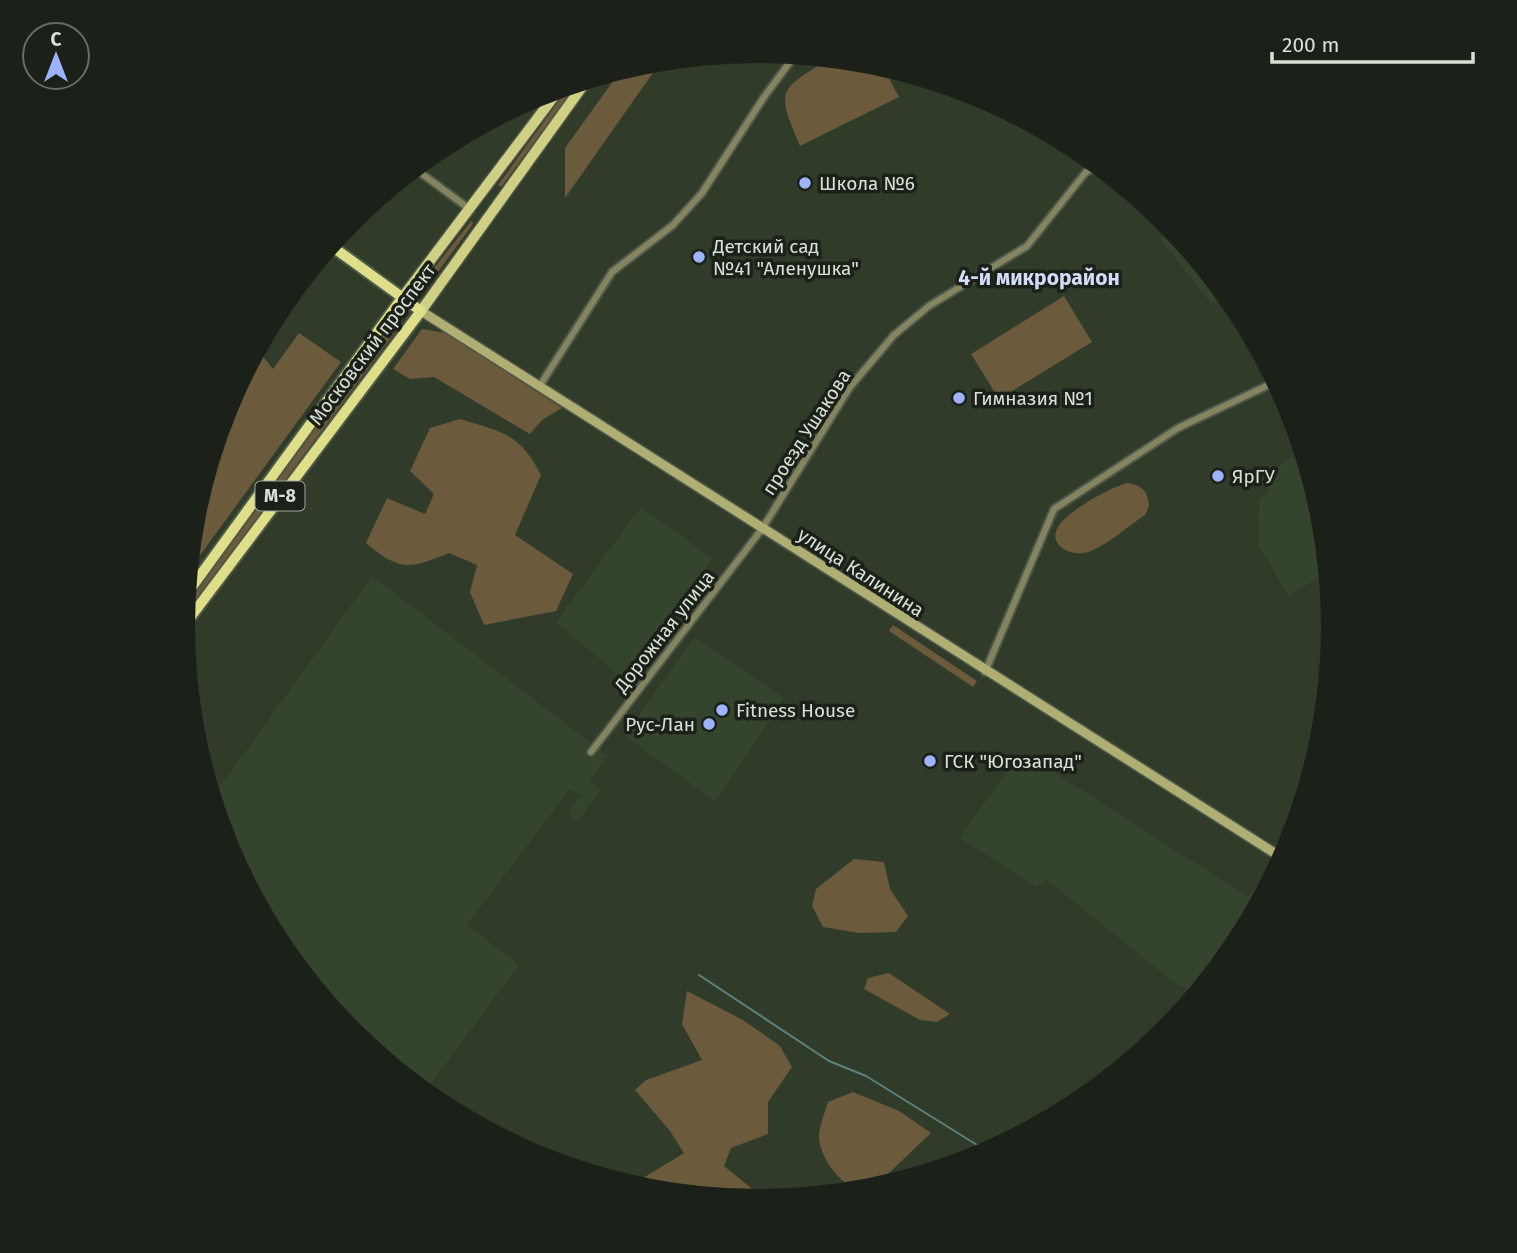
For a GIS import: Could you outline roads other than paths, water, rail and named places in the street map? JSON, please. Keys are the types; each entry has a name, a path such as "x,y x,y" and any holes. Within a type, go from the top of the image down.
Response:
{"highway":[{"path":"338,251 421,311"},
{"name":"Московский проспект","path":"197,580 402,298"},
{"name":"Московский проспект","path":"195,610 421,311"}],"main road":[{"name":"Московский проспект","path":"421,311 578,93"},
{"name":"Московский проспект","path":"402,298 550,103"},
{"path":"489,186 502,195"},
{"path":"471,210 484,220"},
{"name":"улица Калинина","path":"421,311 1274,853"}],"street":[{"path":"538,387 612,272 673,225 702,193 789,64"},
{"name":"проезд Ушакова","path":"762,529 850,387 894,335 929,306 1027,246 1090,170"},
{"path":"422,174 471,210"},
{"path":"985,672 1054,509 1178,428 1268,385"},
{"name":"Дорожная улица","path":"591,752 762,529"}],"waterway":[{"path":"699,975 829,1061 866,1076 978,1145"}],"place":[{"name":"Школа №6","path":"805,183"},
{"name":"Детский сад №41 \"Аленушка\"","path":"699,257"},
{"name":"Гимназия №1","path":"959,398"},
{"name":"ЯрГУ","path":"1218,476"},
{"name":"Fitness House","path":"722,710"},
{"name":"Рус-Лан","path":"709,724"},
{"name":"ГСК \"Югозапад\"","path":"930,761"}],"district":[{"name":"4-й микрорайон","path":"1039,278"}]}
